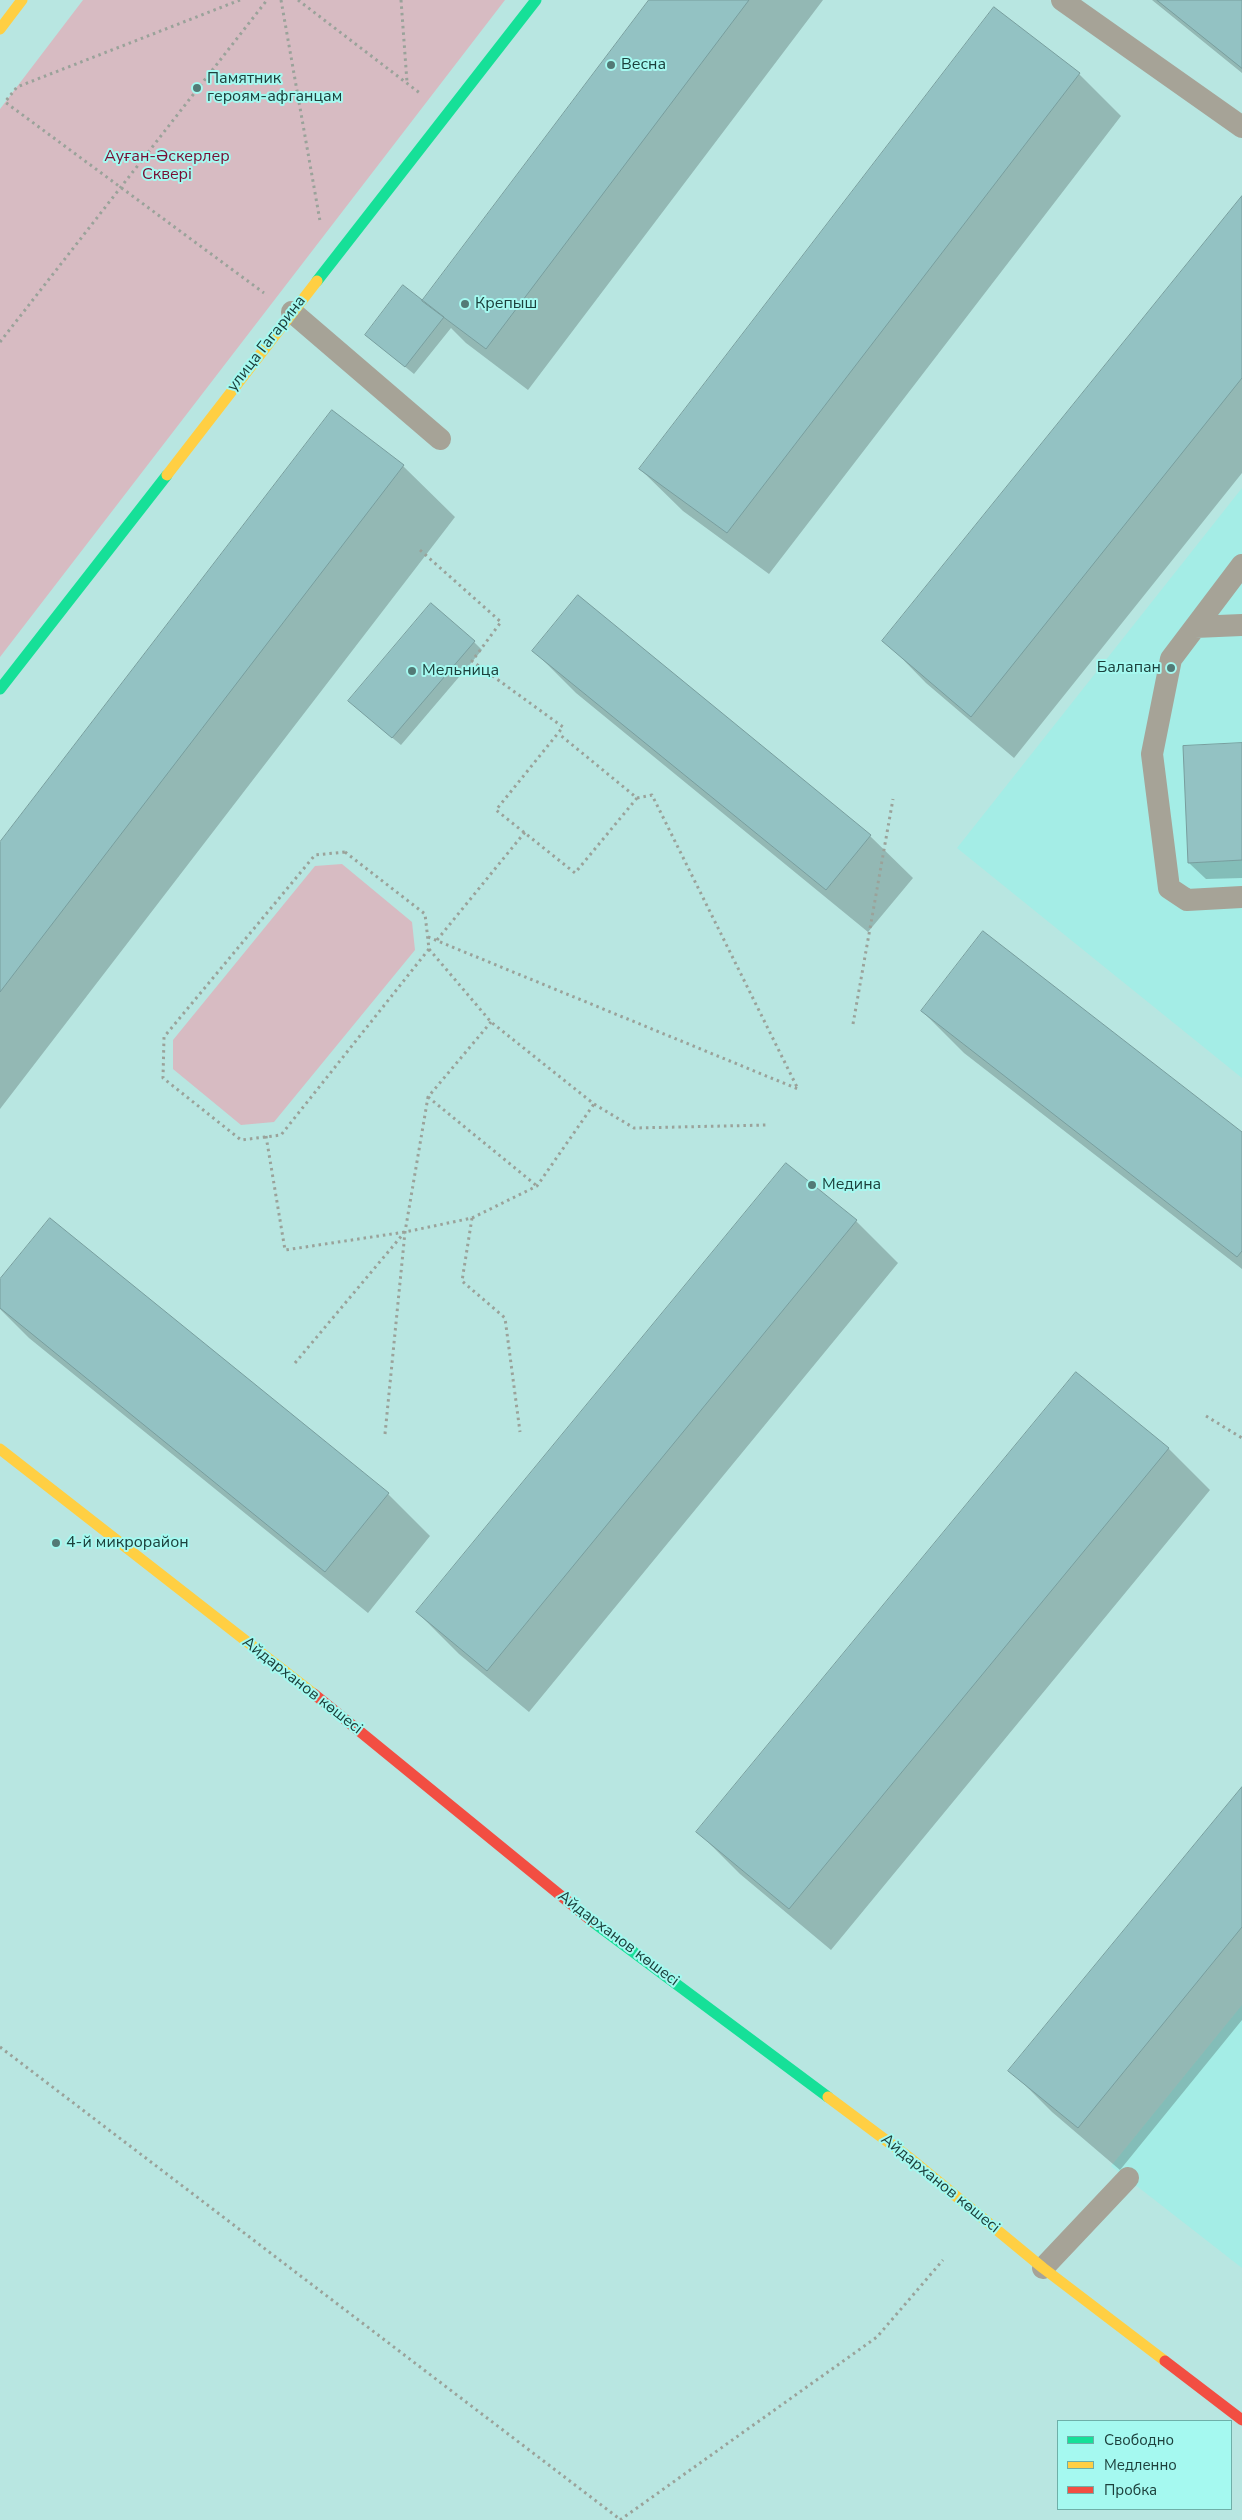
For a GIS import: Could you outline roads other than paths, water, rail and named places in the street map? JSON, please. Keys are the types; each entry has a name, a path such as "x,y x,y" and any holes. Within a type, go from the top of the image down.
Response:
{"street":[{"path":"0,29 22,0"},
{"name":"улица Гагарина","path":"0,689 536,0"},
{"name":"Айдарханов көшесі","path":"0,1449 312,1693 591,1920 911,2159 1043,2268 1242,2420"}],"lane":[{"path":"1062,0 1242,127"},
{"path":"292,312 440,439"},
{"path":"1242,565 1171,659 1152,754 1169,888 1187,900 1242,897"},
{"path":"1195,627 1242,625"},
{"path":"1043,2268 1128,2178"}],"place":[{"name":"Весна","path":"611,65"},
{"name":"Памятник героям-афганцам","path":"197,88"},
{"name":"Крепыш","path":"465,304"},
{"name":"Балапан","path":"1171,668"},
{"name":"Мельница","path":"412,671"},
{"name":"Медина","path":"812,1185"},
{"name":"4-й микрорайон","path":"56,1543"}],"park label":[{"name":"Ауған-Әскерлер Сквері","path":"167,166"}]}
